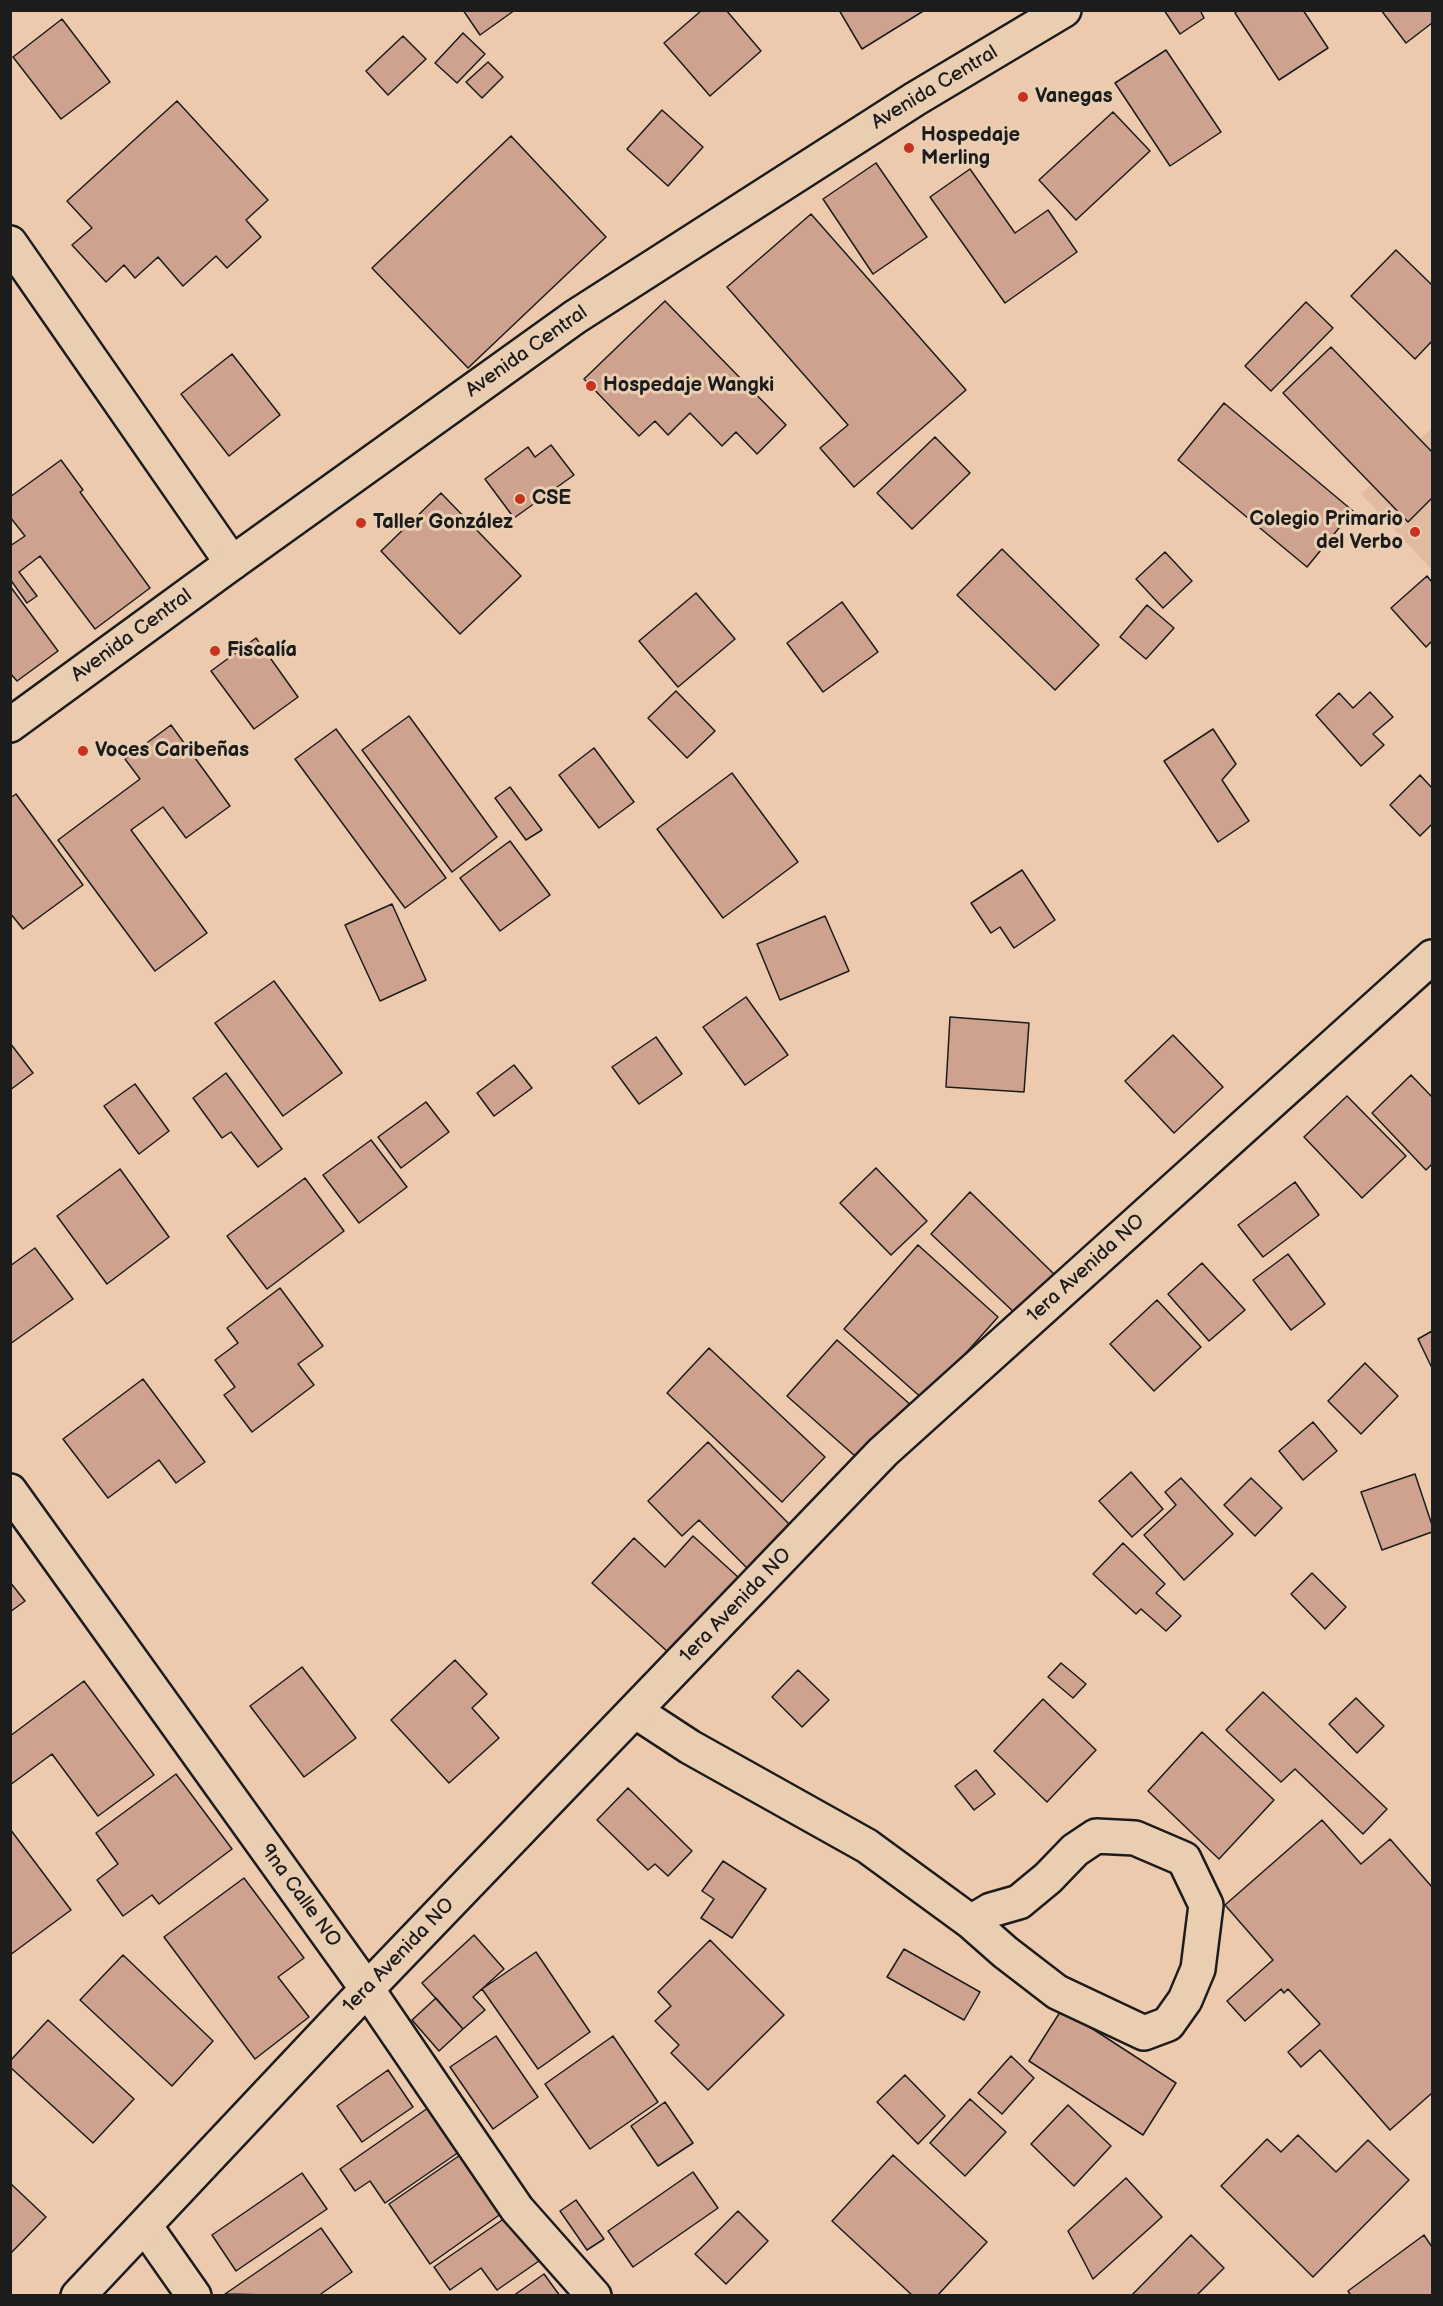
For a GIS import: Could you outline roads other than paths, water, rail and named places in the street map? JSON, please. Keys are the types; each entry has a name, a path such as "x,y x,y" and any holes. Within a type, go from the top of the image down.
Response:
{"street":[{"name":"Avenida Central","path":"10,725 232,562 575,317 915,99 1064,10"},
{"path":"10,243 232,562"},
{"name":"1era Avenida NO","path":"78,2295 367,1989 883,1452 1432,957"},
{"name":"9na Calle NO","path":"10,1491 367,1989 517,2209 594,2295"},
{"path":"635,1711 690,1747 867,1846 971,1922 1005,1952 1057,1992 1144,2033 1168,2024 1185,2000 1198,1969 1206,1905 1184,1859 1135,1838 1095,1836 1075,1850 1048,1878 1019,1902 991,1910 971,1922"},
{"path":"145,2226 194,2295"}],"place":[{"name":"Vanegas","path":"1023,97"},
{"name":"Hospedaje Merling","path":"909,148"},
{"name":"Hospedaje Wangki","path":"591,386"},
{"name":"CSE","path":"520,499"},
{"name":"Taller González","path":"361,523"},
{"name":"Colegio Primario del Verbo","path":"1415,532"},
{"name":"Fiscalía","path":"215,651"},
{"name":"Voces Caribeñas","path":"83,751"}]}
